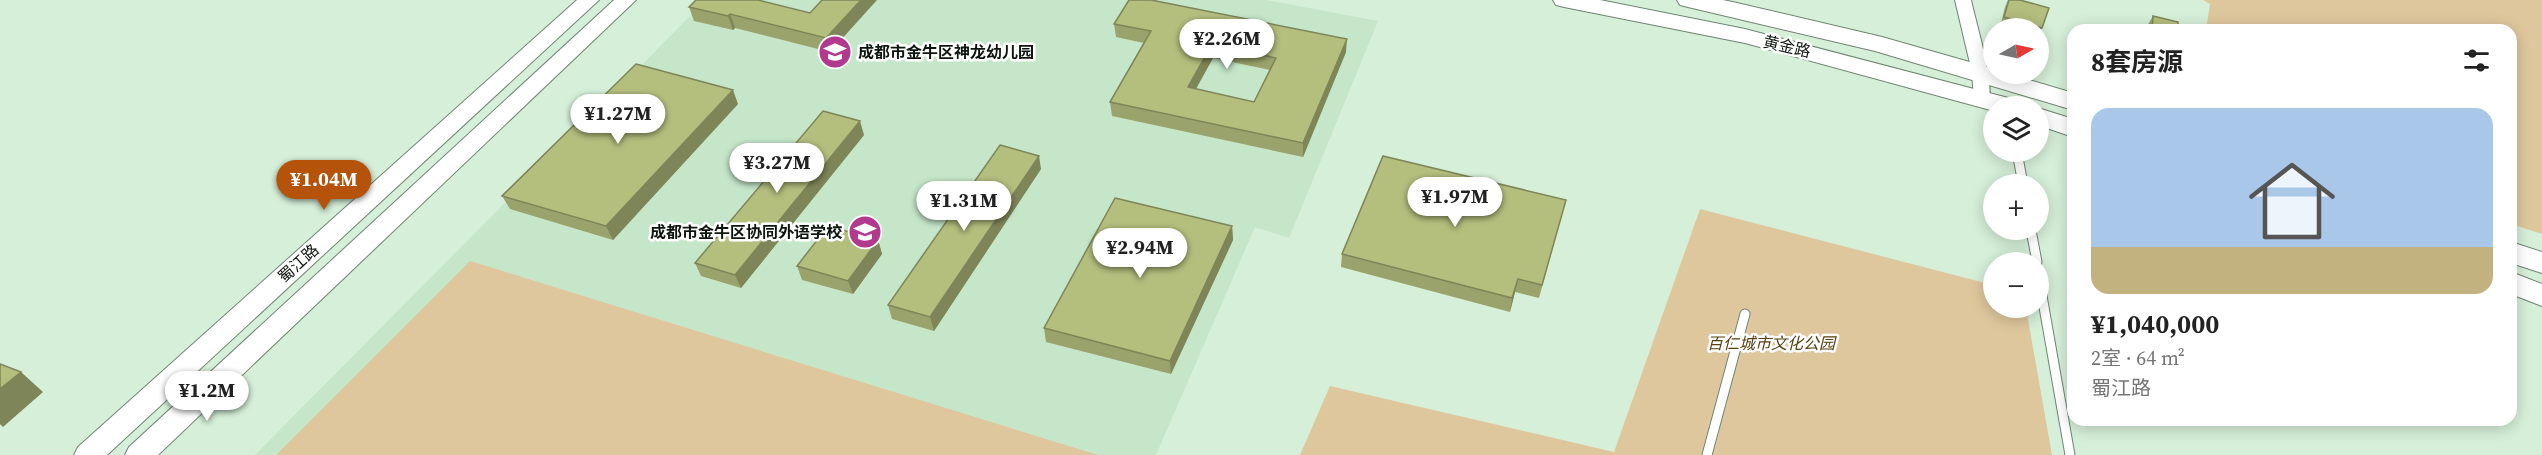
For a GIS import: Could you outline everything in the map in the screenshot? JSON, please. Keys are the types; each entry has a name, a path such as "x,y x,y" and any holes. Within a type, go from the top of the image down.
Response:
{"main road":[{"name":"黄金路","path":"1564,0 1819,54 1982,99"},
{"name":"黄金路","path":"1688,0 1798,24 1980,72 2067,100"},
{"path":"2049,120 2067,126"},
{"path":"2517,254 2542,262"},
{"path":"2517,285 2542,295"}],"street":[{"name":"蜀江路","path":"88,455 589,0"},
{"name":"蜀江路","path":"139,455 626,0"},
{"path":"1963,0 1980,72 1982,99"}],"lane":[{"path":"1707,455 1745,314"},
{"path":"2046,318 2070,455"}],"shaded area":[{"name":"成都市金牛区协同外语学校","path":"706,0 1266,0 1378,21 1289,238 1255,227 1156,455 255,455"}],"green space":[{"path":"2203,0 2542,0 2542,234 2517,226 2517,24 2207,24 2210,4"},
{"name":"百仁城市文化公园","path":"1700,209 1983,282 1983,318 2028,318 2052,455 1300,455 1330,386 1614,452"},
{"path":"470,261 1098,455 276,455"}],"building":[{"path":"696,0 758,0 810,13 822,0 861,0 826,38 730,14 728,16 689,7"},
{"path":"1129,0 1151,0 1347,39 1303,143 1110,102 1151,31 1114,24","holes":["1212,44 1276,58 1254,102 1188,87"]},
{"path":"2009,0 2020,0 2049,8 2046,18 2004,17"},
{"path":"2153,16 2178,22 2178,24 2152,24"},
{"path":"636,64 733,90 606,226 502,196"},
{"path":"823,111 860,121 735,275 695,263"},
{"path":"1000,145 1039,156 930,317 888,305"},
{"path":"1383,156 1566,200 1542,285 1518,279 1512,298 1342,254"},
{"path":"1115,198 1232,226 1170,361 1044,328"},
{"path":"828,226 878,240 848,281 797,266"},
{"path":"0,364 21,372 0,389"}],"place":[{"name":"成都市金牛区神龙幼儿园","path":"835,52"},
{"name":"成都市金牛区协同外语学校","path":"865,232"}]}
